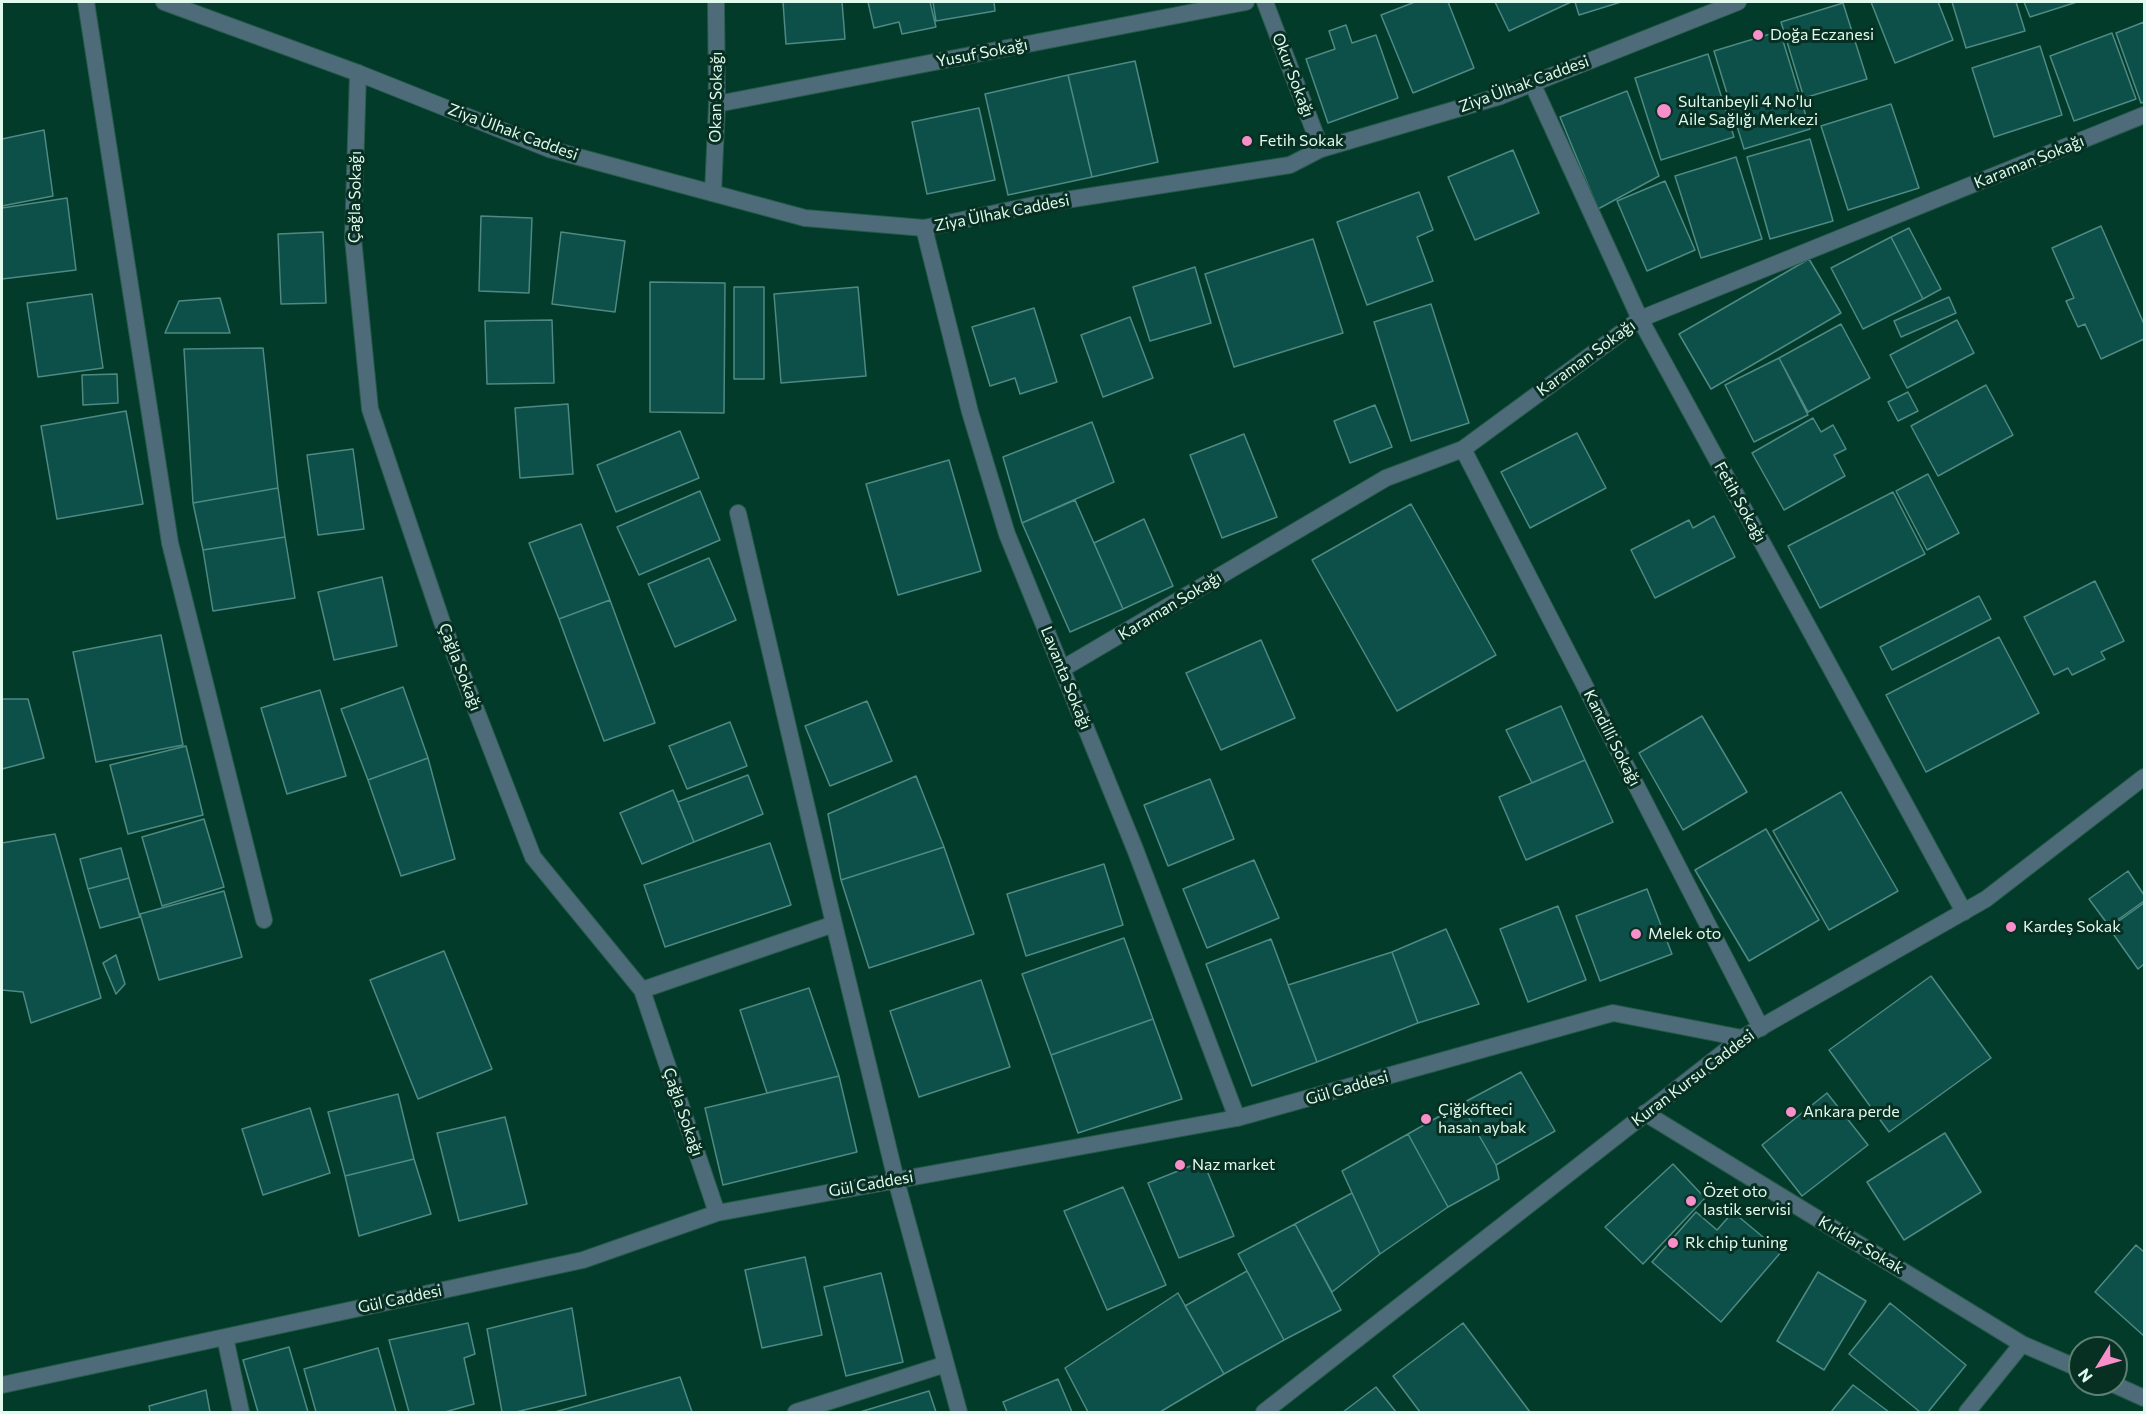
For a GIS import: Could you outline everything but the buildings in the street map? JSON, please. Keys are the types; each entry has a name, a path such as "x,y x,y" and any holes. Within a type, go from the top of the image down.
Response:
{"street":[{"path":"86,2 170,543 264,920"},
{"name":"Ziya Ülhak Caddesi","path":"170,2 549,149 805,218 924,228 1034,206 1290,165 1321,149 1501,96 1738,2"},
{"name":"Okan Sokağı","path":"713,193 717,105 716,2"},
{"name":"Yusuf Sokağı","path":"717,105 1246,2"},
{"name":"Okur Sokağı","path":"1265,2 1321,149"},
{"name":"Çağla Sokağı","path":"358,73 353,238 370,409 442,622 532,857 642,990 717,1213"},
{"name":"Fetih Sokağı","path":"1532,83 1640,319 1964,912"},
{"name":"Karaman Sokağı","path":"1062,669 1386,478 1463,448 1640,319 2145,115"},
{"name":"Lavanta Sokağı","path":"924,228 970,412 1007,534 1136,849 1237,1118"},
{"name":"Kandilli Sokağı","path":"1463,448 1761,1028"},
{"path":"738,513 896,1180 959,1413"},
{"name":"Kuran Kursu Caddesi","path":"1264,1413 1742,1038 1986,899 2145,777"},
{"path":"642,990 834,924"},
{"name":"Gül Caddesi","path":"2,1384 583,1260 717,1213 1237,1118 1612,1013 1742,1038"},
{"name":"Kırklar Sokak","path":"1645,1113 2022,1344 2068,1364"},
{"path":"225,1336 241,1413"},
{"path":"1966,1413 2022,1344"},
{"path":"796,1413 946,1364"},
{"path":"2128,1391 2145,1398"}],"place":[{"name":"Doğa Eczanesi","path":"1758,35"},
{"name":"Sultanbeyli 4 No'lu Aile Sağlığı Merkezi","path":"1664,111"},
{"name":"Fetih Sokak","path":"1247,141"},
{"name":"Kardeş Sokak","path":"2011,927"},
{"name":"Melek oto","path":"1636,934"},
{"name":"Ankara perde","path":"1791,1112"},
{"name":"Çiğköfteci hasan aybak","path":"1426,1119"},
{"name":"Naz market","path":"1180,1165"},
{"name":"Özet oto lastik servisi","path":"1691,1201"},
{"name":"Rk chip tuning","path":"1673,1243"}]}
